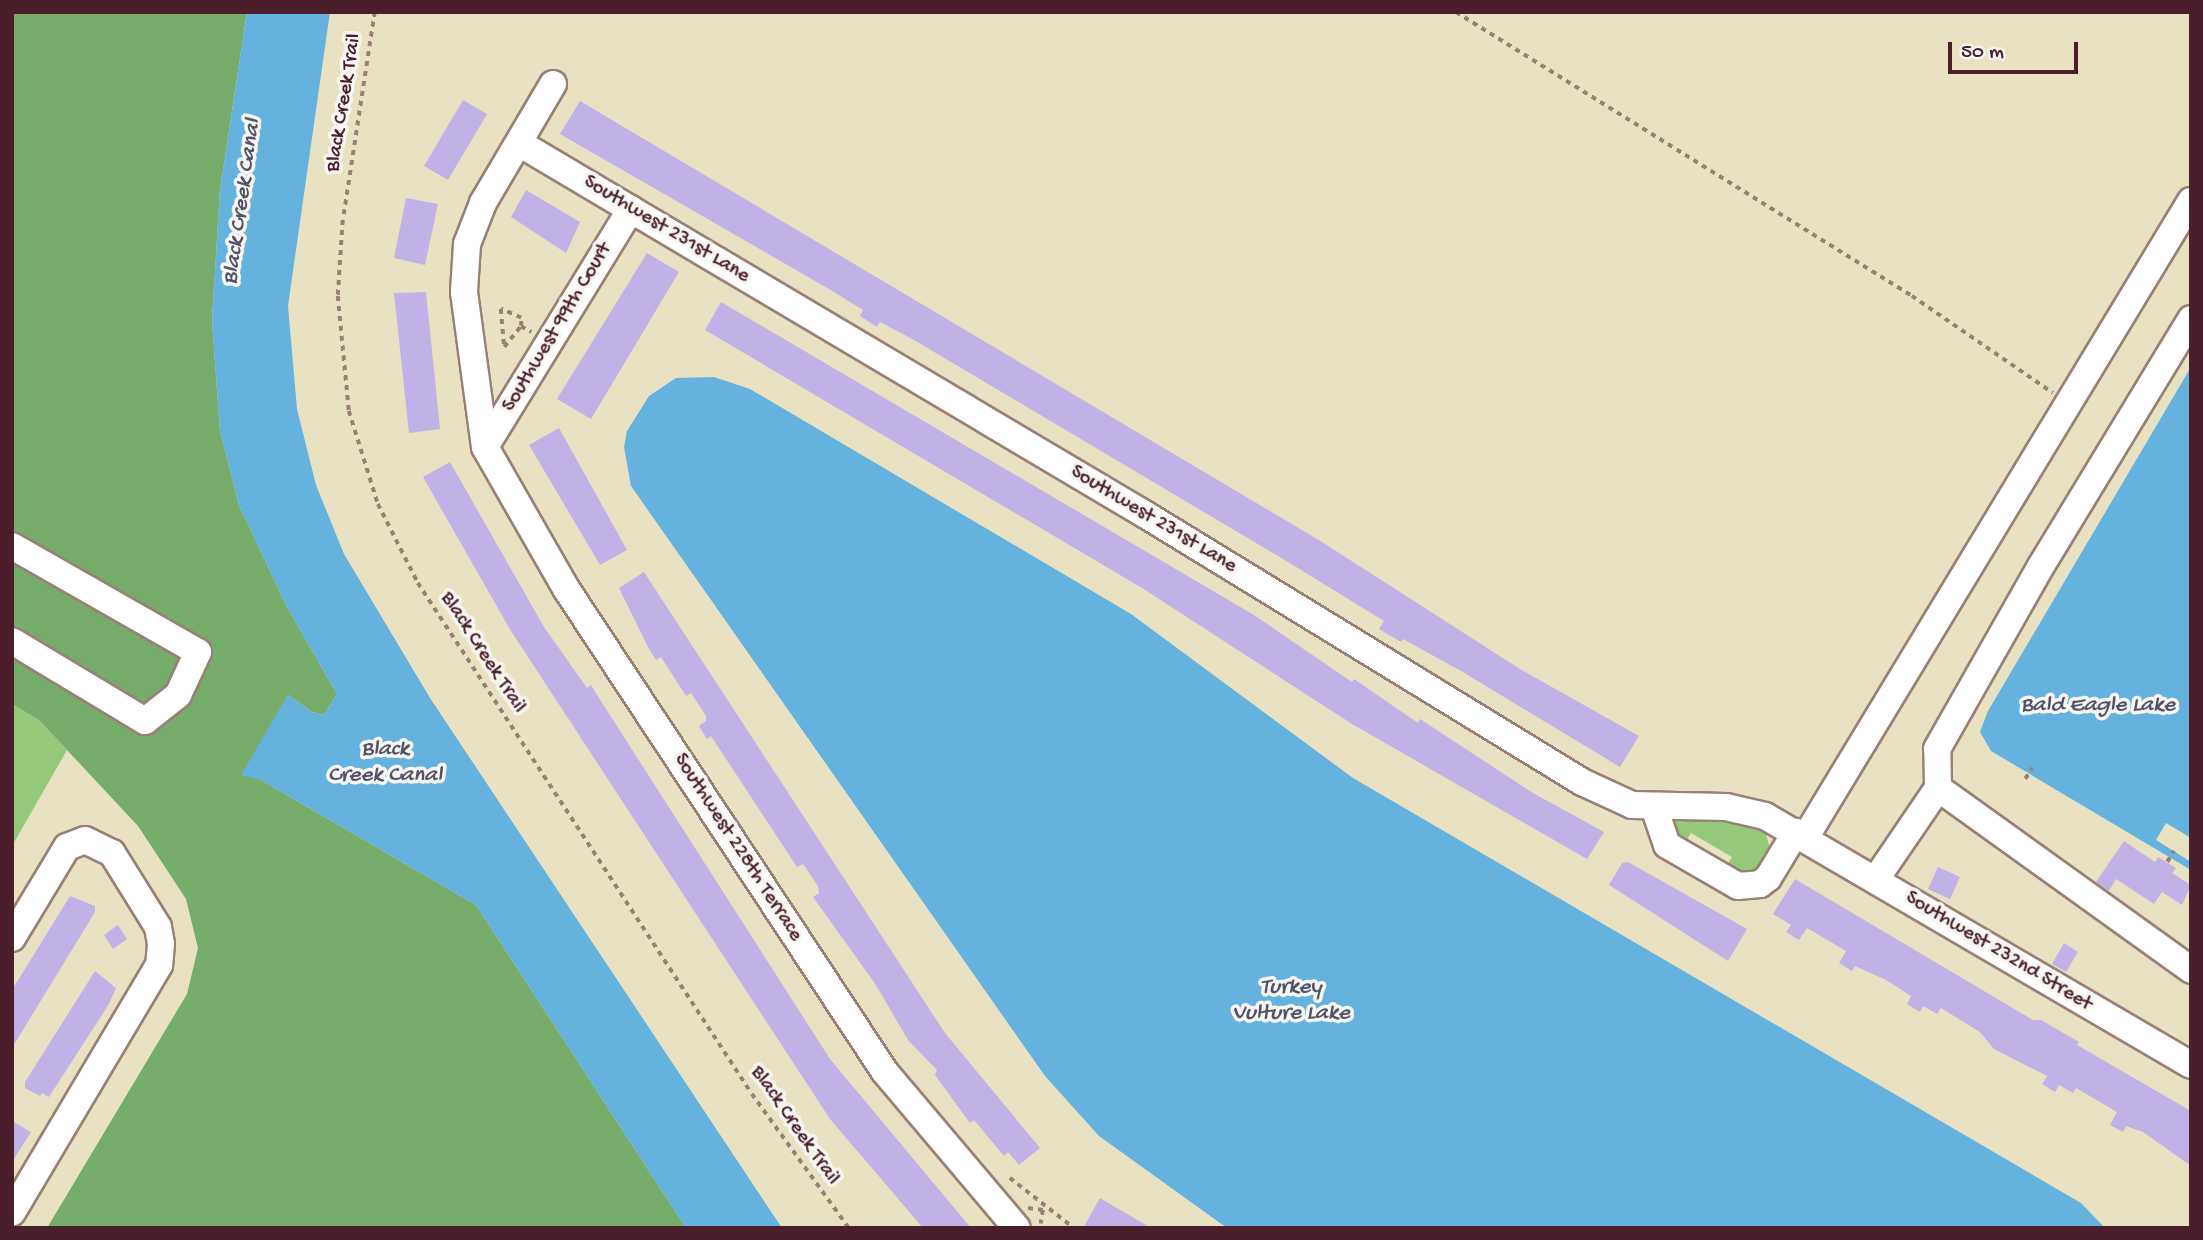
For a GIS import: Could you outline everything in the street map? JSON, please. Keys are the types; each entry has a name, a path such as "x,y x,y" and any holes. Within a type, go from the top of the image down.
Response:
{"street":[{"path":"485,447 464,292 466,255 476,218 553,84"},
{"name":"Southwest 231st Lane","path":"519,143 1146,515 1582,782 1618,800 1654,807 1739,809 1801,835"},
{"path":"1654,807 1667,845 1738,886 1760,884 1768,878 1801,835 2069,404 2191,201"},
{"name":"Southwest 99th Court","path":"485,447 631,209"},
{"path":"1876,880 1938,788 1937,748 2041,566 2191,320"},
{"name":"Southwest 228th Terrace","path":"485,447 567,590 885,1072 1028,1221"},
{"path":"12,546 198,652 178,695 145,721 12,640"},
{"path":"1938,788 2191,970"},
{"name":"Southwest 232nd Street","path":"1801,835 2191,1065"},
{"path":"12,938 67,846 85,840 112,853 158,927 161,944 159,965 12,1213"}],"path":[{"name":"Black Creek Trail","path":"375,12 343,220 338,296 349,411 378,504 418,583 764,1111 849,1228"},
{"path":"1456,12 1912,296 2069,404"},
{"path":"503,308 521,318 521,326 506,348 503,308"},
{"path":"488,323 502,322"},
{"path":"521,326 533,333"},
{"path":"2025,779 2032,768"},
{"path":"2167,862 2174,851"},
{"path":"1010,1178 1048,1204 1074,1228"},
{"path":"1028,1221 1048,1204"},
{"path":"1028,1221 1043,1210"}],"green space":[{"path":"12,12 247,12 220,190 212,320 220,431 239,505 287,607 337,694 324,715 312,712 288,695 277,715 261,780 476,905 686,1228 47,1228 187,994 198,948 186,899 138,826 39,720 12,704"},
{"path":"12,704 39,720 67,750 12,846"},
{"path":"1712,816 1764,828 1770,848 1757,871 1740,875 1725,869 1732,857 1691,833 1683,845 1670,825 1679,818"}],"water":[{"name":"Black Creek Canal","path":"247,12 330,12 288,306 297,409 316,485 344,554 430,698 782,1228 686,1228 476,905 261,780 241,775 288,695 312,712 324,715 337,694 287,607 239,505 220,431 212,320 220,190"},
{"name":"Bald Eagle Lake","path":"2191,367 2191,870 1991,751 1980,732 1988,711"},
{"name":"Turkey Vulture Lake","path":"714,377 750,389 1131,614 1353,778 2081,1203 2105,1228 1228,1228 1099,1136 1045,1076 631,486 624,447 627,431 649,396 676,378"}],"pier":[{"path":"2166,823 2191,838 2191,862 2156,840"}],"building":[{"path":"463,100 487,114 448,180 424,166"},
{"path":"580,101 1322,542 1520,669 1639,736 1620,767 1461,671 1379,629 1384,621 1288,562 914,340 880,322 877,327 860,316 863,310 829,289 560,134"},
{"path":"526,190 580,222 566,253 511,217"},
{"path":"406,198 438,204 425,265 394,258"},
{"path":"647,253 679,272 591,419 557,399"},
{"path":"426,292 440,429 409,433 394,293"},
{"path":"721,302 1254,615 1418,723 1420,719 1533,793 1604,832 1587,859 1352,724 1142,588 705,330"},
{"path":"559,428 627,550 600,565 529,445"},
{"path":"450,462 544,627 587,688 591,685 830,1059 971,1228 923,1228 830,1119 511,631 423,477"},
{"path":"644,572 945,1033 1040,1148 1019,1165 1008,1152 1004,1156 974,1120 970,1123 935,1075 937,1070 908,1040 876,985 813,897 819,893 818,886 803,864 797,867 711,736 707,739 699,726 706,721 706,716 691,693 686,696 661,657 656,660 649,649 619,588"},
{"path":"2124,841 2155,862 2158,857 2176,868 2172,873 2191,885 2182,905 2162,892 2154,904 2116,879 2109,891 2096,882"},
{"path":"1628,862 1747,929 1728,961 1609,885 1622,863"},
{"path":"1938,867 1960,877 1950,899 1928,889"},
{"path":"1795,879 2033,1020 2041,1020 2079,1042 2077,1045 2191,1111 2191,1166 2143,1132 2126,1126 2123,1132 2110,1125 2117,1112 2076,1088 2073,1093 2059,1085 2055,1092 2042,1084 2047,1076 1994,1049 1980,1032 1941,1008 1937,1014 1923,1006 1920,1012 1907,1004 1911,996 1886,980 1855,966 1852,971 1839,963 1846,951 1807,928 1799,940 1786,932 1791,925 1773,914"},
{"path":"70,896 95,906 95,912 12,1048 12,990"},
{"path":"118,925 127,939 113,949 104,935"},
{"path":"2064,943 2078,952 2066,972 2052,964"},
{"path":"95,971 116,988 109,1004 49,1097 42,1093 40,1096 25,1088 25,1082"},
{"path":"12,1121 31,1132 12,1162"},
{"path":"1100,1198 1151,1228 1083,1228"}]}
